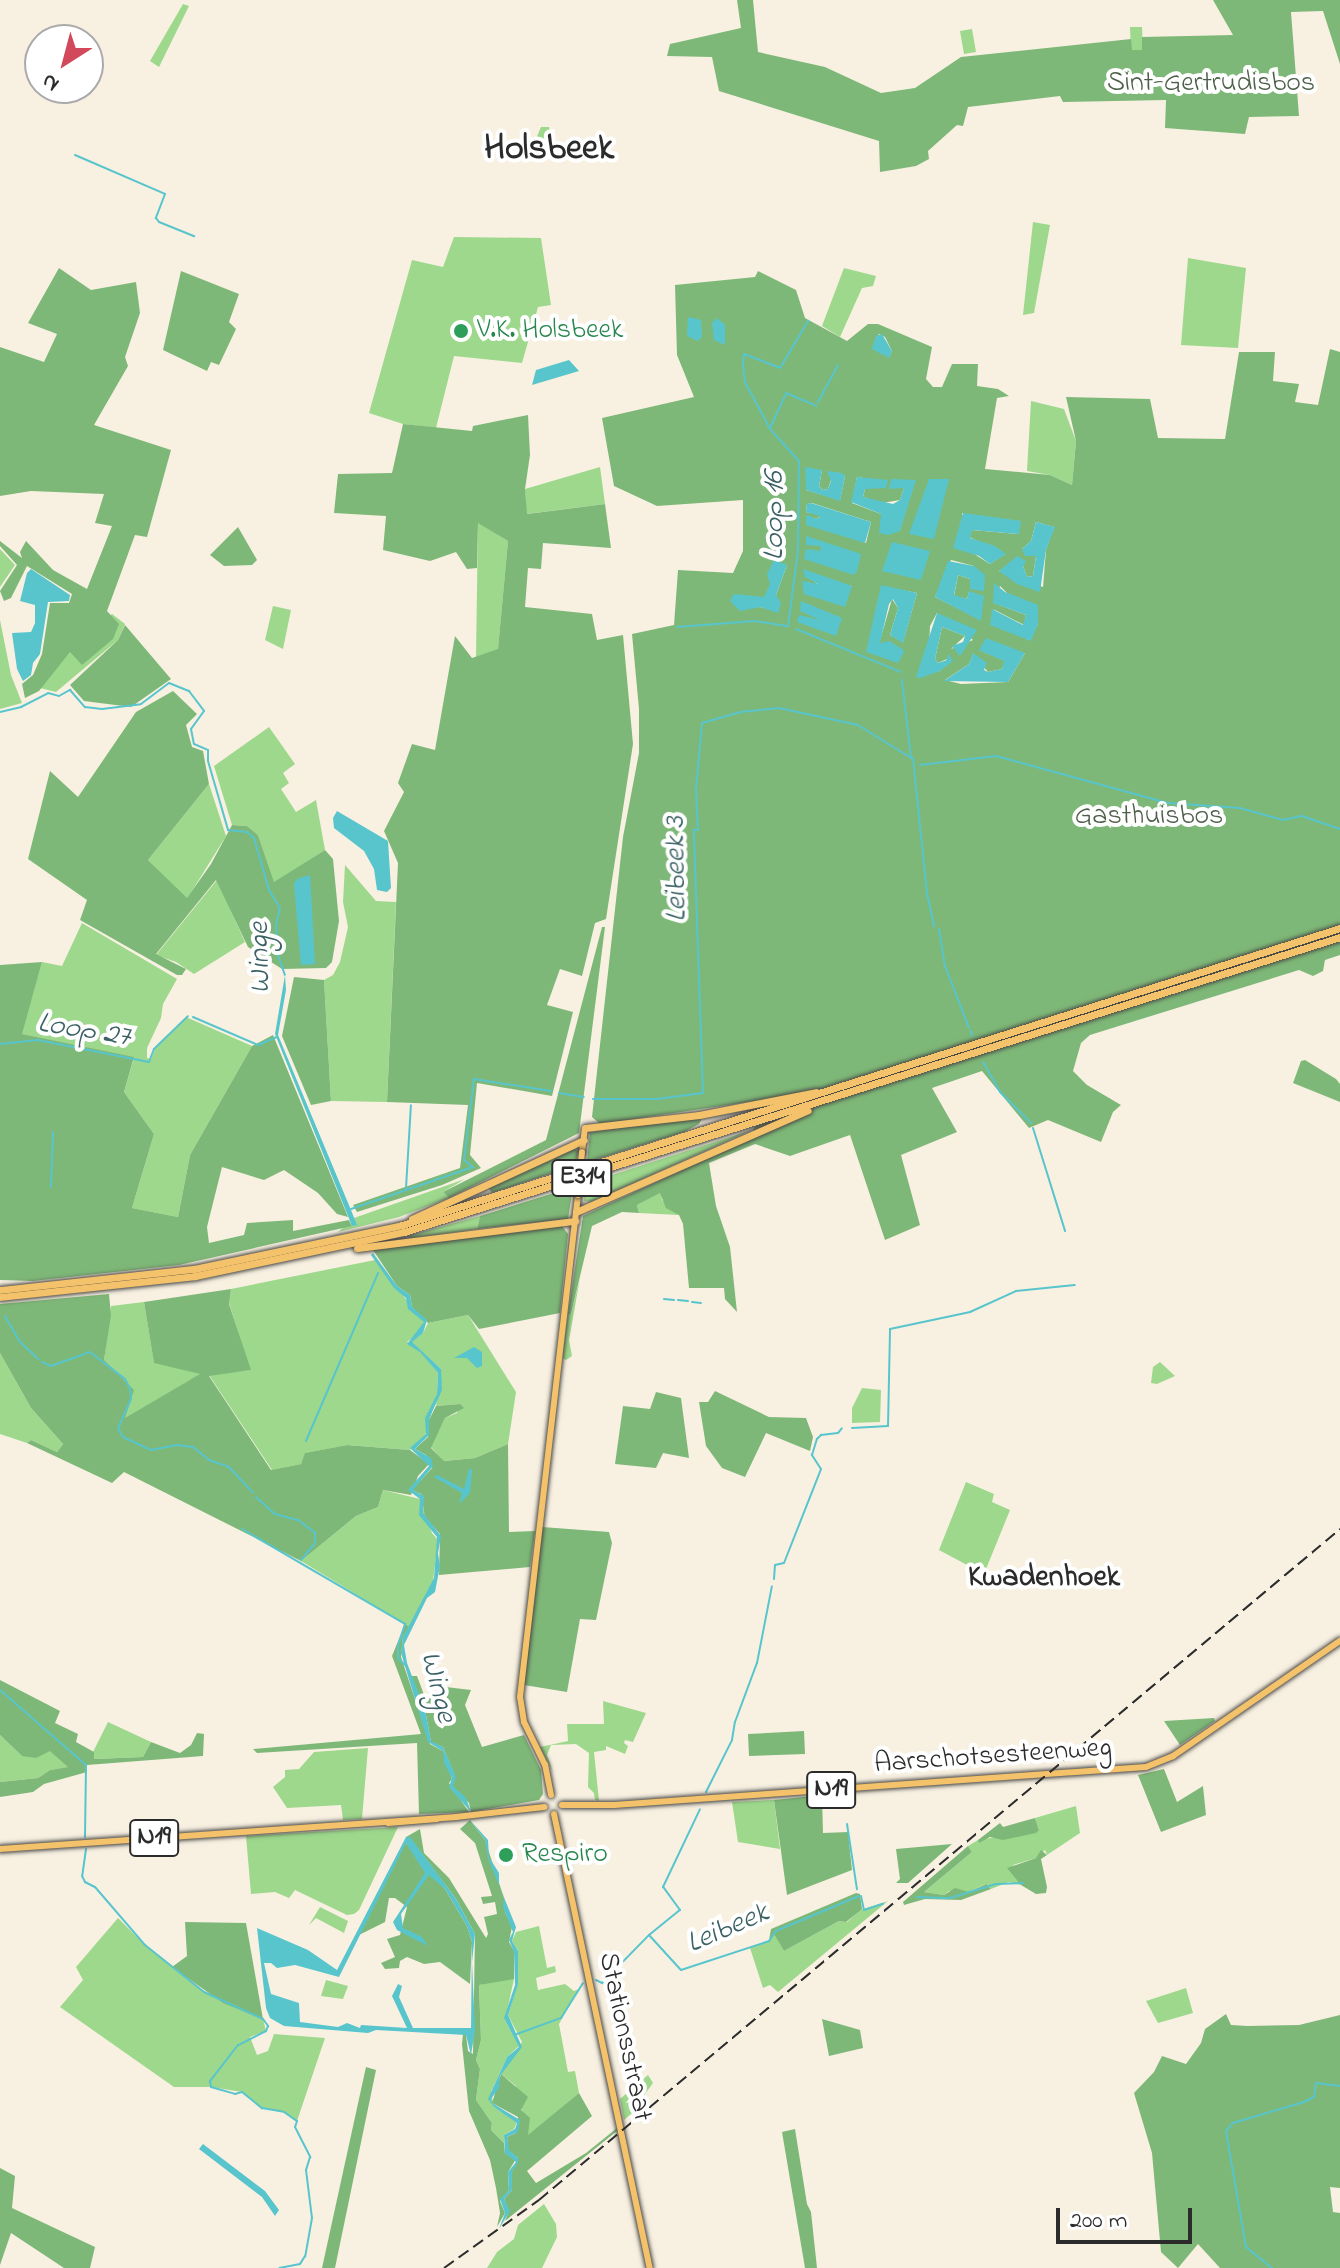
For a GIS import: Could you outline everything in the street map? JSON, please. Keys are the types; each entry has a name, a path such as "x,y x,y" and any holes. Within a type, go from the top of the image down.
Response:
{"highway":[{"name":"E314","path":"0,1290 194,1269 402,1225 1340,928"},
{"name":"E314","path":"0,1297 181,1278 343,1247 490,1207 1340,937"},
{"path":"585,1128 687,1117 806,1092 827,1092"},
{"path":"343,1247 575,1217 820,1102"},
{"path":"402,1225 584,1140"}],"main road":[{"path":"551,1795 545,1765 524,1722 520,1697 585,1128"},
{"name":"Aarschotsesteenweg","path":"562,1805 614,1805 1146,1767 1173,1756 1340,1641"},
{"path":"551,1795 559,1798 562,1805 554,1814 544,1807 545,1799 551,1795"},
{"name":"N19","path":"0,1849 457,1817 544,1807"},
{"name":"Stationsstraat","path":"554,1814 650,2268"}],"green space":[{"name":"Sint-Gertrudisbos","path":"737,0 753,0 758,52 825,67 881,93 915,88 961,57 1131,39 1132,50 1142,50 1142,37 1233,35 1213,0 1340,0 1340,64 1323,11 1291,12 1299,116 1249,117 1245,134 1165,128 1166,100 1063,102 1060,96 968,107 963,126 957,125 928,151 929,159 916,166 880,172 879,141 719,91 712,57 667,56 670,44 741,28"},
{"path":"183,4 189,6 159,67 150,61"},
{"path":"1130,27 1142,27 1143,50 1131,50"},
{"path":"972,29 976,52 964,54 960,31"},
{"path":"541,127 549,127 553,145 565,145 565,157 542,156 537,160 535,141"},
{"path":"1033,222 1050,225 1034,313 1023,315"},
{"name":"V.K. Holsbeek","path":"454,237 541,238 551,305 538,307 522,363 454,356 436,428 403,424 369,413 412,260 443,267"},
{"path":"1188,258 1246,268 1238,348 1181,345"},
{"path":"59,268 91,290 136,282 140,313 125,357 128,366 94,425 171,450 147,537 135,535 107,611 119,624 113,639 82,665 70,652 39,691 25,698 22,684 33,675 42,654 50,603 69,603 72,594 27,566 11,598 4,601 0,591 17,565 0,546 0,541 22,558 20,552 26,541 53,570 87,589 112,526 95,523 104,494 31,491 0,496 0,347 44,362 57,334 28,323"},
{"path":"844,268 876,276 873,286 862,288 840,337 822,326"},
{"path":"181,271 239,294 229,322 236,329 219,365 211,362 207,371 163,350"},
{"name":"Gasthuisbos","path":"758,271 796,290 805,318 847,341 868,324 878,324 932,347 926,379 933,387 942,387 952,364 978,364 977,386 998,389 1009,396 997,398 985,469 1050,475 1072,485 1076,441 1066,397 1150,399 1158,438 1225,439 1239,352 1275,352 1273,381 1299,384 1295,402 1318,405 1330,349 1340,352 1340,955 1325,960 1323,971 1313,976 1299,970 1090,1035 1081,1043 1073,1071 1087,1085 1121,1105 1113,1112 1101,1142 1048,1120 1029,1128 982,1071 932,1088 957,1132 901,1155 920,1225 885,1240 850,1135 790,1156 755,1144 709,1163 716,1206 730,1247 737,1312 725,1299 724,1288 689,1288 683,1224 679,1215 666,1208 660,1193 637,1205 639,1213 622,1212 592,1226 571,1314 568,1314 583,1216 751,1138 762,1100 600,1124 592,1117 623,837 639,753 639,709 632,634 674,625 678,570 733,573 743,551 743,500 657,506 614,486 602,418 694,397 677,355 675,285 755,277","holes":["879,334 885,337 892,351 889,357 873,349","822,470 819,486 823,490 828,489 831,480 845,476 840,500 806,490","857,477 875,480 865,489 863,497 882,503 900,500 904,488 900,531 881,514 852,503","812,503 871,522 866,543 806,516 817,519 821,515 806,512 807,504","962,513 1019,534 972,530 969,537 1005,554 990,564 971,552","1036,522 1054,527 1046,550 1043,587 999,571 1008,565 1023,566 1027,577 1033,576 1036,556 1022,549 1031,541","951,560 974,566 970,579 958,575 954,596 967,599 969,592 974,594 981,620 935,597","787,565 776,595 778,612 760,607 748,608 764,598","812,579 852,586 804,594 807,582 818,585","881,586 917,593 903,642 890,635 898,608 892,599 879,644","1000,586 1038,624 1028,640 993,609 1024,625 1026,615 994,603","937,613 973,640 951,649 965,636 942,627 935,659 938,663 947,659 940,671 928,673 930,626","980,650 1025,653 1008,682 961,684 945,680 969,664 973,654 988,672 1002,669 1005,661"]},
{"path":"1031,401 1064,409 1076,441 1072,485 1050,475 1027,471"},
{"path":"528,415 530,455 525,489 527,514 605,504 611,548 543,543 541,569 528,568 525,607 592,614 597,640 623,635 633,744 606,919 595,923 582,976 560,969 547,1005 573,1012 552,1096 477,1083 470,1155 481,1168 442,1185 357,1212 353,1205 460,1168 468,1105 387,1102 398,863 384,831 404,792 398,783 412,744 435,750 455,636 472,658 498,649 508,541 478,523 477,568 467,569 456,552 430,561 383,550 386,516 334,513 338,474 392,473 403,424 472,431 473,426"},
{"path":"600,467 605,504 526,514 525,489"},
{"path":"478,522 508,541 498,650 476,657"},
{"path":"238,527 257,560 252,565 224,566 210,555"},
{"path":"0,549 15,565 0,587"},
{"path":"273,606 291,610 283,649 265,640"},
{"path":"112,614 125,624 118,640 56,692 40,688 68,652"},
{"path":"0,620 11,675 22,703 0,709"},
{"path":"125,625 171,679 131,707 84,701 70,685 118,640"},
{"path":"173,691 197,714 186,725 192,747 203,751 209,784 148,860 187,898 211,864 232,825 247,826 258,835 274,882 325,850 333,859 339,921 332,962 326,968 282,969 248,947 216,880 156,954 186,969 182,975 177,975 80,920 87,900 28,859 50,771 78,797 136,712"},
{"path":"269,727 295,764 283,773 289,783 281,789 296,812 316,800 325,850 274,883 258,835 247,826 232,825 214,766"},
{"path":"209,784 226,836 187,899 148,860"},
{"path":"345,865 376,901 396,902 387,1102 331,1101 324,980 333,975 340,962 348,927 343,902"},
{"path":"217,880 245,942 194,974 176,962 156,955"},
{"path":"82,923 177,979 163,1004 161,1018 147,1048 147,1058 151,1059 157,1045 186,1017 252,1046 190,1155 178,1217 132,1208 154,1134 124,1092 134,1058 21,1034 42,962 62,966"},
{"path":"602,927 605,927 579,1133 449,1198 443,1192 546,1140"},
{"path":"42,962 22,1034 134,1057 124,1092 154,1134 132,1208 178,1217 190,1155 252,1046 273,1035 348,1217 337,1214 318,1193 284,1170 264,1180 222,1167 207,1227 209,1243 244,1235 247,1223 293,1220 293,1231 349,1220 352,1226 179,1265 33,1281 0,1280 0,965"},
{"path":"294,977 324,980 331,1101 311,1105 282,1036"},
{"path":"1305,1060 1336,1079 1340,1084 1340,1102 1293,1083 1301,1061"},
{"path":"703,1117 699,1124 684,1132 587,1162 590,1132"},
{"path":"752,1130 591,1202 584,1201 584,1184"},
{"path":"571,1147 578,1151 576,1165 492,1193 488,1187"},
{"path":"465,1179 443,1192 449,1198 399,1217 338,1232 345,1226 356,1225 354,1218"},
{"path":"573,1187 568,1219 477,1229 480,1216"},
{"path":"661,1192 662,1200 679,1215 639,1213 637,1205"},
{"path":"480,1216 477,1229 409,1239 408,1236"},
{"path":"562,1226 568,1234 560,1313 479,1329 468,1315 428,1323 412,1307 410,1295 397,1286 373,1250"},
{"path":"375,1260 424,1322 421,1331 407,1342 421,1352 438,1373 437,1394 425,1436 410,1450 347,1445 306,1453 301,1464 272,1470 209,1375 250,1370 229,1303 231,1289"},
{"path":"580,1278 569,1340 572,1356 566,1360 562,1358 568,1314 571,1314"},
{"path":"231,1289 229,1304 251,1370 209,1376 271,1470 301,1464 305,1453 347,1445 410,1450 429,1464 418,1476 411,1495 383,1490 378,1507 356,1516 301,1561 124,1472 112,1483 27,1443 31,1440 57,1452 63,1444 31,1408 0,1353 0,1304 109,1294 111,1315 104,1360 134,1390 125,1418 200,1374 154,1363 144,1302"},
{"path":"144,1302 154,1362 201,1374 124,1419 104,1360 111,1306"},
{"path":"468,1315 516,1392 508,1444 475,1458 443,1461 431,1447 445,1418 457,1413 460,1404 436,1406 441,1369 411,1342 423,1333 428,1323"},
{"path":"0,1353 31,1408 63,1444 57,1452 31,1440 27,1443 0,1434"},
{"path":"1160,1362 1175,1376 1157,1384 1151,1383 1153,1367"},
{"path":"862,1388 881,1390 880,1422 852,1423 852,1408"},
{"path":"715,1391 769,1417 806,1418 813,1437 810,1451 766,1433 745,1477 722,1468 706,1446 699,1402 708,1402"},
{"path":"656,1392 681,1398 689,1458 663,1453 656,1468 615,1464 623,1406 650,1409"},
{"path":"460,1404 464,1408 445,1418 431,1448 444,1461 475,1458 508,1444 509,1532 535,1531 530,1567 439,1575 440,1534 425,1517 421,1494 412,1490 432,1468 426,1455 415,1449 428,1437 429,1420 436,1406"},
{"path":"966,1482 994,1494 992,1502 1010,1510 984,1574 939,1550"},
{"path":"383,1490 420,1499 432,1533 438,1540 433,1581 410,1627 301,1561 356,1516 378,1507"},
{"path":"542,1527 609,1532 612,1543 596,1620 580,1619 567,1692 524,1685"},
{"path":"405,1624 410,1627 403,1637 401,1657 430,1744 443,1751 452,1779 449,1783 469,1812 419,1814 417,1743 257,1753 253,1749 421,1734 392,1656"},
{"path":"411,1676 417,1676 426,1700 446,1687 471,1690 465,1705 482,1747 524,1735 541,1770 543,1794 539,1800 471,1812 469,1803 452,1786 453,1771 443,1747 431,1742 425,1710"},
{"path":"0,1680 60,1711 55,1723 78,1734 76,1742 94,1752 94,1759 143,1757 151,1742 180,1753 191,1745 197,1733 204,1734 203,1756 87,1765 87,1772 44,1784 33,1792 0,1797 0,1782 38,1778 50,1770 68,1767 50,1751 36,1758 22,1756 0,1735"},
{"path":"603,1701 646,1713 633,1742 625,1740 628,1746 625,1754 606,1746 606,1750 594,1752 599,1801 595,1800 594,1793 588,1787 589,1753 576,1744 551,1745 547,1755 553,1772 540,1747 568,1741 567,1724 604,1724"},
{"path":"1214,1718 1215,1721 1180,1745 1164,1721"},
{"path":"108,1722 151,1742 143,1757 93,1759 92,1754"},
{"path":"804,1731 805,1754 749,1756 748,1734"},
{"path":"0,1735 22,1756 50,1750 69,1767 50,1770 38,1778 0,1782"},
{"path":"368,1748 362,1819 343,1820 341,1805 287,1808 273,1787 285,1777 285,1770 299,1769 314,1752"},
{"path":"1164,1769 1177,1802 1203,1786 1206,1815 1161,1832 1138,1775"},
{"path":"822,1795 823,1833 848,1832 852,1870 787,1895 774,1800"},
{"path":"774,1800 780,1849 738,1842 732,1802"},
{"path":"1076,1806 1080,1833 1047,1855 1045,1850 1036,1858 1013,1865 1021,1885 1009,1882 991,1889 985,1884 969,1892 949,1891 944,1895 924,1892 972,1852 968,1846 978,1840 1039,1830 1035,1818"},
{"path":"1035,1818 1039,1830 1036,1833 1003,1840 990,1837 979,1843 978,1840 1000,1823 1003,1827"},
{"path":"470,1820 485,1840 512,1927 509,1942 514,1951 514,1979 479,1985 481,2040 476,2060 480,2069 476,2100 492,2123 491,2130 504,2143 505,2153 516,2159 508,2172 509,2190 500,2201 505,2213 497,2227 500,2213 496,2188 490,2160 469,2111 462,2044 463,2034 466,2035 468,2051 473,2054 475,1934 456,1899 410,1838 406,1837 420,1829 424,1853 449,1878 486,1938 484,1917 497,1914 495,1902 483,1904 481,1897 492,1896 475,1843 460,1829"},
{"path":"398,1827 359,1910 354,1914 347,1915 295,1890 289,1898 275,1892 251,1894 246,1836"},
{"path":"405,1842 445,1889 467,1926 472,1942 470,1984 440,1962 424,1964 407,1957 400,1961 399,1968 385,1969 381,1963 395,1957 387,1939 400,1935 407,1907 395,1898 389,1898 385,1922 359,1935"},
{"path":"952,1844 908,1883 896,1883 900,1879 896,1849"},
{"path":"968,1846 972,1852 924,1892 944,1895 955,1888 969,1892 986,1884 991,1889 961,1900 925,1899 904,1905 903,1902"},
{"path":"1041,1850 1047,1855 1041,1859 1047,1887 1046,1893 1036,1894 1021,1885 1007,1868 1036,1858"},
{"path":"860,1894 862,1909 846,1922 839,1921 784,1951 774,1934 769,1940 771,1929"},
{"path":"888,1901 778,1992 770,1985 763,1988 750,1948 770,1941 774,1933 784,1951 839,1921 847,1922 860,1910"},
{"path":"320,1907 348,1921 344,1933 316,1918 309,1925"},
{"path":"118,1918 145,1945 204,1991 263,2019 266,2031 250,2037 257,2055 268,2051 274,2034 325,2038 297,2121 284,2112 262,2108 242,2092 211,2087 174,2087 60,2007 83,1980 76,1967"},
{"path":"185,1922 246,1923 263,2019 223,2003 172,1967 187,1956"},
{"path":"539,1926 547,1968 555,1966 556,1972 536,1978 538,1990 565,1984 574,1991 579,1989 559,2024 568,2072 575,2071 579,2093 528,2136 516,2086 501,2074 522,2042 508,2015 518,1984 518,1951 512,1941 516,1932"},
{"path":"514,1979 505,2020 519,2046 507,2057 491,2092 494,2107 517,2122 514,2129 504,2135 504,2143 491,2130 492,2123 476,2100 480,2069 476,2060 481,2040 479,1985"},
{"path":"326,1980 348,1986 343,1999 321,1996"},
{"path":"1186,1988 1193,2013 1158,2023 1146,2001"},
{"path":"1226,2014 1231,2025 1248,2026 1299,2025 1340,2015 1340,2188 1330,2187 1333,2212 1340,2213 1340,2268 1220,2268 1198,2244 1178,2268 1161,2252 1152,2153 1134,2093 1154,2072 1162,2056 1186,2064 1201,2043 1205,2029"},
{"path":"822,2019 860,2030 863,2048 829,2056"},
{"path":"366,2067 376,2070 335,2268 322,2268"},
{"path":"501,2074 528,2097 521,2110 530,2118 528,2135 579,2093 592,2116 527,2171 536,2183 586,2153 617,2128 505,2221 509,2211 504,2199 512,2190 512,2171 518,2158 508,2150 507,2137 516,2133 518,2117 492,2103"},
{"path":"648,2075 653,2083 645,2094 645,2102 624,2120 620,2099"},
{"path":"795,2129 807,2204 811,2212 817,2268 805,2268 782,2132"},
{"path":"0,2168 15,2176 12,2208 95,2247 90,2268 64,2268 11,2233 0,2265"},
{"path":"544,2204 556,2224 557,2237 542,2268 487,2268 497,2252 514,2239 518,2225"}],"water":[{"path":"688,317 701,320 702,337 698,341 687,336"},
{"path":"717,318 725,325 725,345 714,340 712,323"},
{"path":"882,334 892,351 889,358 872,349 876,336"},
{"path":"569,360 579,371 532,385 536,370"},
{"path":"805,467 822,470 819,486 823,490 828,489 831,481 827,471 842,473 845,476 840,501 806,490"},
{"path":"857,477 888,480 886,488 865,489 863,497 893,504 900,500 904,488 889,489 891,479 916,480 900,531 888,535 879,533 881,514 851,502"},
{"path":"929,479 949,479 934,539 909,534"},
{"path":"807,504 871,522 865,543 806,525 806,515 817,519 820,516 806,512"},
{"path":"963,513 1021,521 1019,534 972,530 970,538 995,546 1006,554 990,564 979,556 953,548"},
{"path":"1036,522 1055,527 1046,550 1040,592 1017,584 999,571 1017,556 1026,561 1023,566 1027,577 1033,576 1036,556 1025,556 1022,549 1031,541"},
{"path":"806,536 861,554 857,571 854,575 804,559 806,549 821,551 820,546 806,545"},
{"path":"892,542 930,551 921,580 882,571"},
{"path":"774,560 787,565 776,595 781,603 778,613 760,607 740,611 730,601 734,594 764,597 770,584 767,574"},
{"path":"948,561 974,566 985,575 984,591 970,589 970,579 958,575 954,595 967,599 969,591 984,596 981,621 935,597"},
{"path":"31,569 70,595 69,601 48,602 40,654 33,663 31,675 23,681 17,669 12,633 31,632 35,623 35,605 20,601 27,573"},
{"path":"803,569 852,586 845,607 804,594 802,581 818,584 805,577"},
{"path":"994,583 1005,592 1038,605 1038,624 1031,641 990,625 992,609 1023,625 1026,615 993,603"},
{"path":"881,585 917,593 903,643 890,635 898,608 893,599 889,604 880,643 889,641 902,649 904,652 898,663 866,652"},
{"path":"801,601 842,618 836,636 797,622 799,615 820,620 800,611"},
{"path":"937,613 977,630 960,656 952,646 963,642 965,636 942,627 935,659 938,663 947,660 948,654 953,661 940,671 916,677"},
{"path":"986,638 1025,653 1008,682 944,681 969,664 973,653 987,663 984,670 1002,669 1004,661 979,650"},
{"path":"337,811 388,841 391,888 387,892 377,890 374,869 364,851 334,828 333,818"},
{"path":"310,875 315,964 301,965 294,884 297,879"},
{"path":"285,975 286,990 278,1035 357,1225 352,1226 275,1034"},
{"path":"373,1253 397,1286 410,1295 412,1307 427,1320 423,1333 412,1342 441,1369 442,1390 429,1419 429,1435 415,1449 431,1458 433,1466 413,1490 424,1496 423,1513 441,1536 438,1553 440,1566 435,1592 427,1598 404,1645 407,1663 425,1710 431,1741 443,1747 456,1777 453,1786 466,1798 471,1812 449,1787 452,1778 444,1763 443,1751 428,1742 401,1653 403,1637 434,1578 437,1537 419,1515 420,1499 408,1490 429,1466 410,1448 426,1434 425,1418 437,1394 438,1373 420,1352 407,1344 424,1322 408,1309 406,1298 394,1288 371,1255"},
{"path":"474,1347 482,1352 482,1366 477,1368 467,1358 454,1358"},
{"path":"469,1469 472,1469 470,1493 459,1504 462,1493 434,1477 437,1475 464,1489"},
{"path":"470,1820 488,1840 489,1857 499,1873 499,1885 516,1927 512,1941 518,1951 518,1985 508,2015 522,2047 500,2076 499,2088 491,2099 492,2103 520,2120 518,2132 507,2137 509,2150 518,2158 518,2163 512,2171 512,2190 504,2199 510,2211 499,2229 505,2213 500,2199 509,2190 508,2172 516,2162 505,2153 504,2135 515,2129 517,2123 494,2107 488,2099 507,2057 519,2047 504,2018 515,1985 514,1952 509,1940 513,1932 488,1858 485,1840"},
{"path":"406,1837 410,1837 456,1899 475,1934 472,1962 475,2030 471,2055 466,2035 376,2030 368,2033 284,2026 270,2018 266,2008 257,1928 308,1950 337,1970","holes":["406,1843 425,1873 393,1922 397,1930 428,1946 422,1937 403,1928 401,1914 429,1875 445,1889 467,1926 472,1942 471,2028 413,2028 399,1997 402,1986 398,1984 392,1996 407,2028 361,2025 360,2028 347,2023 338,2027 300,2022 299,2003 271,1994 264,1963 271,1963 277,1968 295,1965 339,1977"]},
{"path":"203,2144 265,2191 279,2210 275,2216 262,2197 199,2149"}],"waterway":[{"path":"75,155 165,194 156,218 194,236"},
{"name":"Loop 16","path":"677,627 755,621 788,626 798,551 799,461 770,429 745,382 743,365 744,354 780,368 808,321"},
{"path":"818,402 838,365"},
{"path":"770,428 786,393 816,406"},
{"path":"796,629 901,672"},
{"name":"Leibeek 3","path":"593,1099 657,1099 703,1093 694,830 698,830 696,789 702,723 741,712 779,708 858,725 911,758 902,680"},
{"name":"Winge","path":"0,712 21,707 48,693 59,696 70,690 85,707 102,709 141,704 169,683 189,691 204,711 191,729 194,744 208,750 208,761 228,830 247,832 254,838 269,890 280,908 276,926 278,955 285,975"},
{"path":"920,765 996,756 1168,803 1240,808 1283,820 1302,816 1340,829"},
{"path":"913,758 927,893 934,926"},
{"path":"939,929 945,966 969,1028"},
{"name":"Loop 27","path":"0,1044 38,1040 149,1062 154,1049 188,1016"},
{"name":"Loop 27","path":"193,1017 258,1045 277,1037"},
{"path":"971,1031 972,1036"},
{"path":"983,1062 1000,1092 1031,1123"},
{"name":"Leibeek 3","path":"351,1209 473,1167 464,1160 474,1079 551,1091"},
{"name":"Leibeek 3","path":"559,1093 584,1097"},
{"path":"406,1188 411,1105"},
{"path":"1033,1128 1065,1231"},
{"path":"51,1187 53,1132"},
{"path":"306,1441 378,1273"},
{"path":"852,1428 888,1426 890,1329 970,1312 1016,1291 1075,1285"},
{"path":"664,1299 674,1300"},
{"path":"678,1300 688,1301"},
{"path":"692,1302 701,1303"},
{"path":"5,1316 20,1342 38,1359"},
{"path":"42,1362 51,1366 90,1352 125,1379 130,1389 131,1399 118,1428 123,1437 151,1450 177,1445 193,1447 209,1460 229,1467 253,1493"},
{"path":"774,1579 775,1565 784,1563 821,1469 812,1455 817,1439 821,1435 838,1433 842,1428"},
{"path":"256,1497 275,1514 298,1520 315,1533 315,1543 301,1560"},
{"path":"242,1529 405,1624 398,1646 398,1658 405,1665"},
{"path":"706,1792 732,1740 735,1722 757,1663 772,1586"},
{"path":"0,1690 86,1765 85,1837"},
{"path":"596,1980 602,1983 649,1935 680,1910 663,1887 700,1809"},
{"path":"847,1824 857,1889"},
{"path":"86,1849 82,1876 85,1882 95,1887 145,1945 204,1992 263,2019 268,2026 266,2031 238,2045 210,2081 211,2087 235,2094 242,2092 262,2108 284,2112 297,2121 295,2127 310,2157 306,2170 312,2218 305,2256 300,2264 279,2268"},
{"name":"Leibeek","path":"917,1897 950,1898 996,1884 1023,1883"},
{"name":"Leibeek","path":"649,1935 681,1970 769,1941 776,1931 859,1896"},
{"name":"Leibeek","path":"861,1896 864,1910 883,1904"},
{"name":"Leibeek","path":"517,2034 561,2018 583,1983"},
{"name":"Leibeek","path":"1272,2268 1246,2247 1226,2131 1233,2123 1314,2097 1316,2083 1340,2086"}],"railway":[{"path":"444,2268 539,2200 1340,1529"}],"place":[{"name":"V.K. Holsbeek","path":"461,331"},
{"name":"Respiro","path":"506,1855"}],"district":[{"name":"Holsbeek","path":"549,150"},
{"name":"Kwadenhoek","path":"1044,1578"}]}
